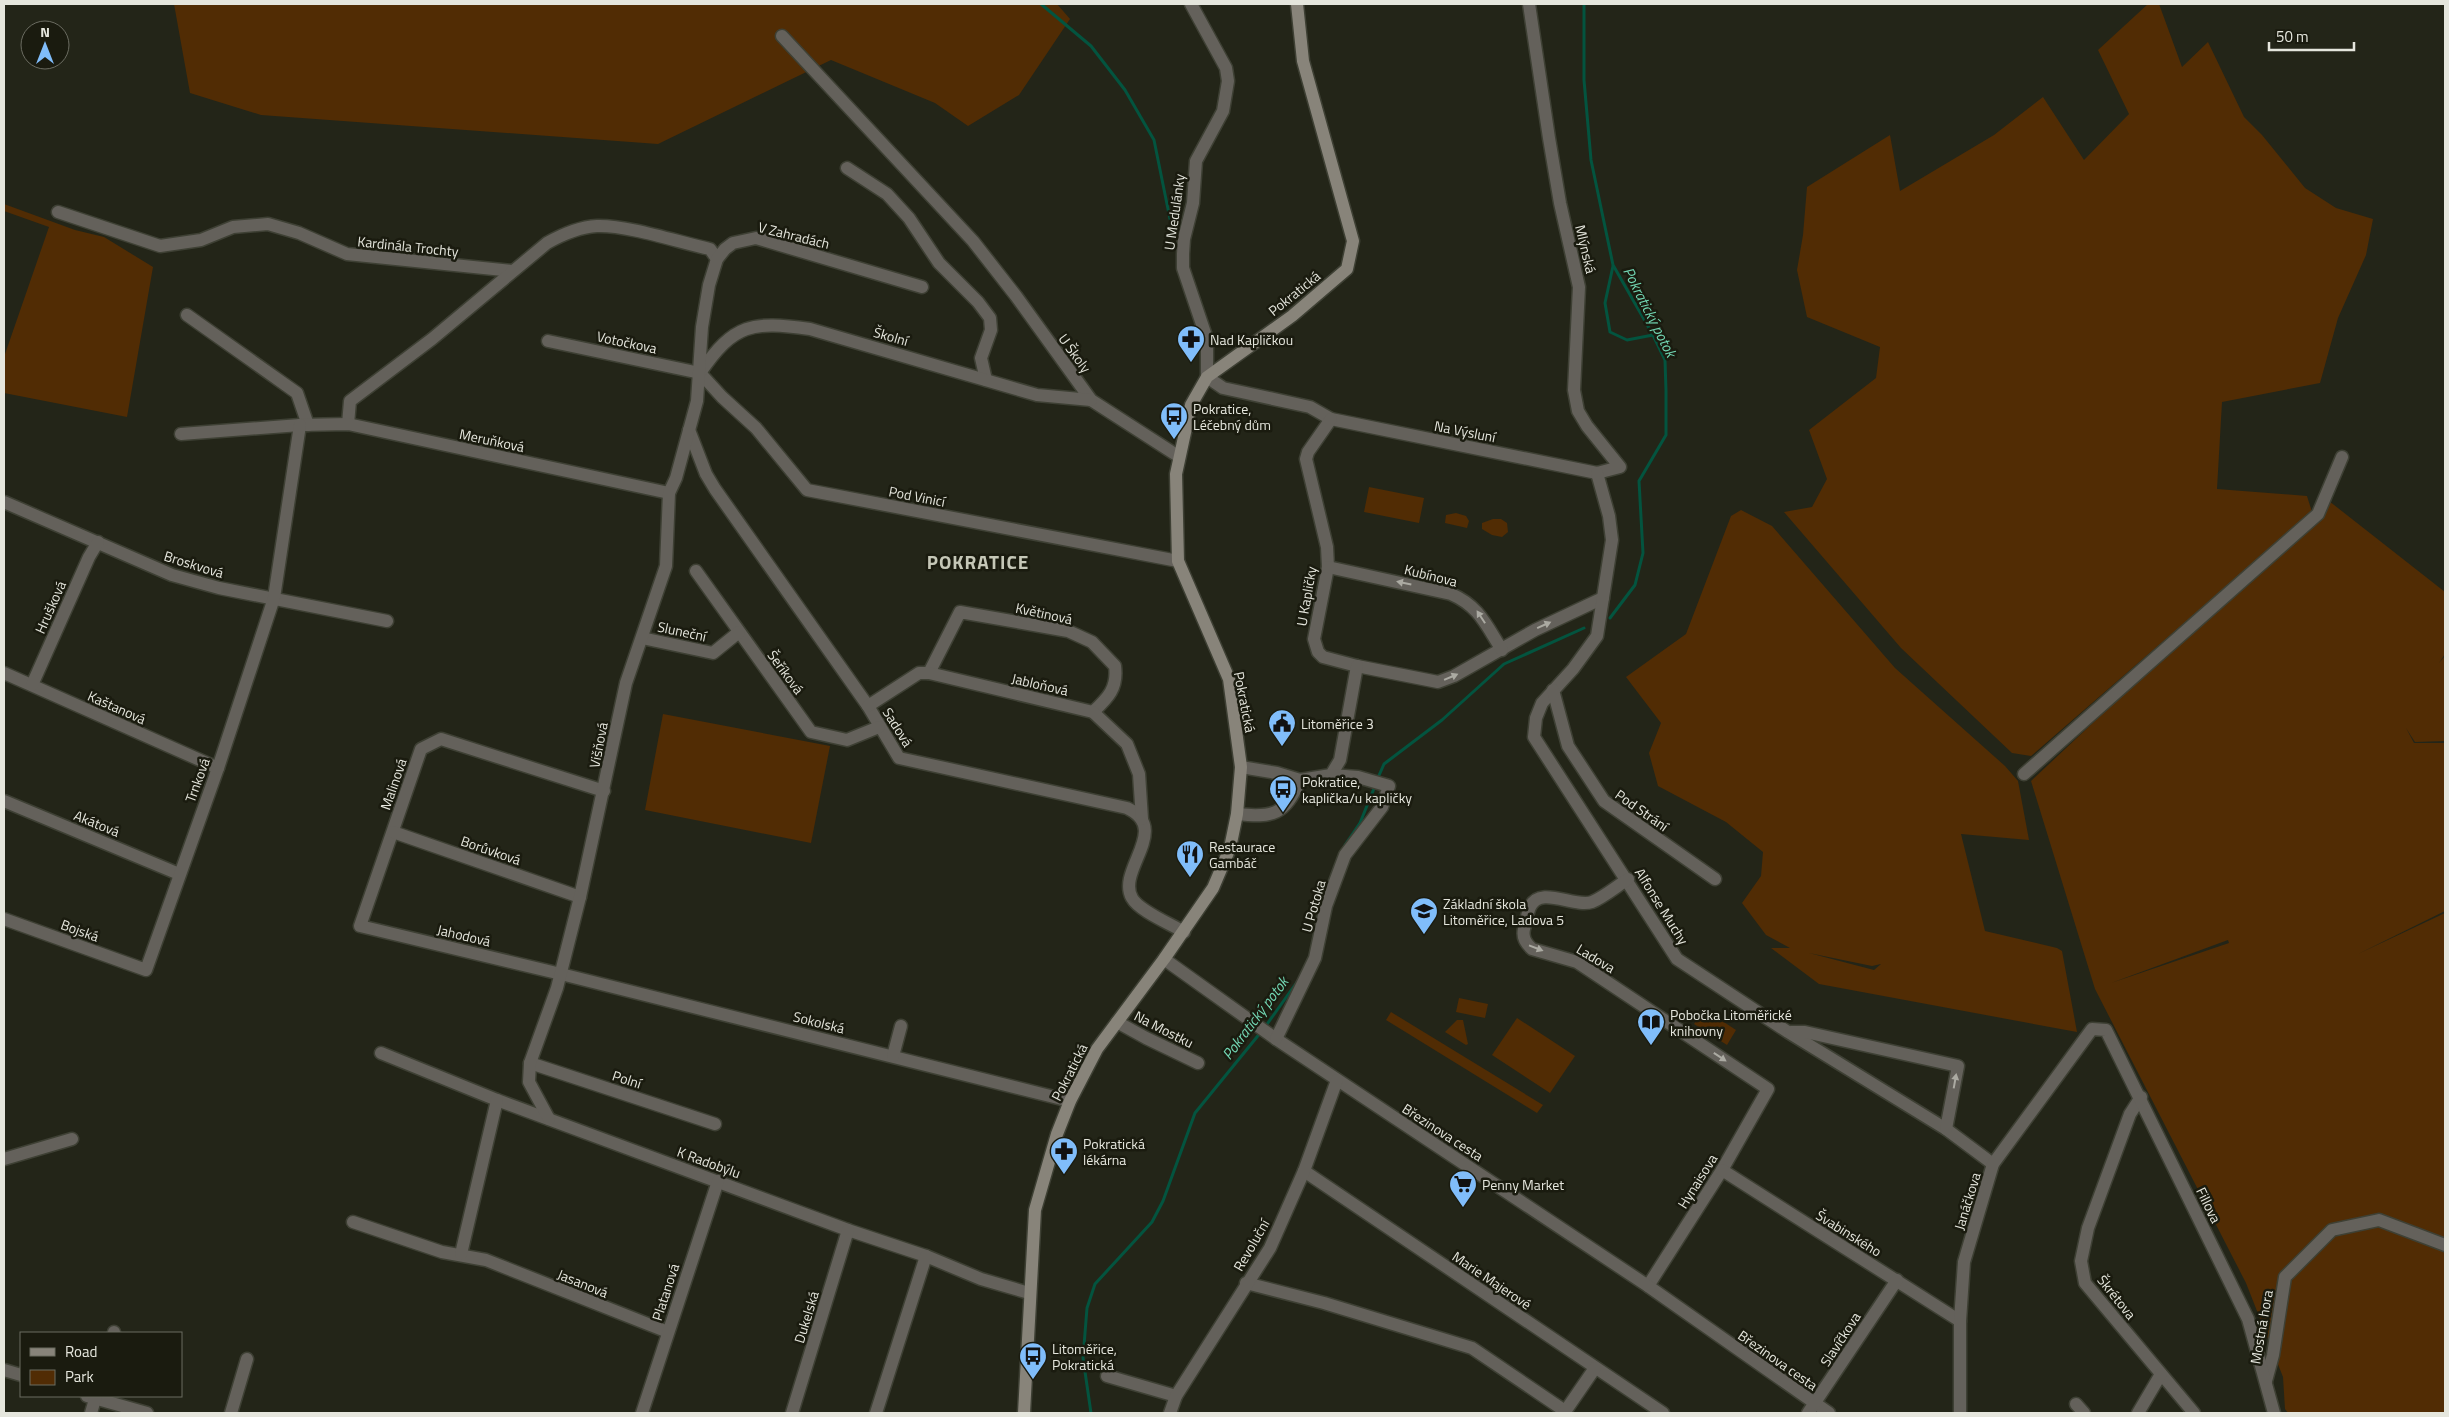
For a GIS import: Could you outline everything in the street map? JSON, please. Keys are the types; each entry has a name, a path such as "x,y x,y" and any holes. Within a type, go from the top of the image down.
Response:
{"street":[{"name":"U Medulánky","path":"1190,4 1226,68 1228,81 1223,111 1196,161 1193,203 1184,239 1183,268 1207,339 1207,377"},
{"name":"Pokratická","path":"1024,1413 1029,1293 1035,1210 1050,1152 1070,1101 1097,1049 1184,932 1214,888 1230,848 1237,814 1241,767 1229,680 1178,561 1175,486 1178,456 1193,399 1207,377 1292,316 1346,269 1353,241 1303,61 1297,4"},
{"name":"Mlýnská","path":"1529,4 1560,203 1579,287 1574,390 1578,411 1586,426 1620,467 1597,473"},
{"name":"U Školy","path":"782,36 973,241 1016,296 1091,400 1178,456"},
{"path":"848,168 887,194 916,227 939,263 978,302 990,318 991,330 981,358 986,380"},
{"name":"Kardinála Trochty","path":"58,212 160,246 202,240 233,227 268,224 299,233 347,254 512,271"},
{"path":"348,424 350,401 432,339 546,243 559,236 583,228 596,226 612,227 710,249 717,260"},
{"name":"V Zahradách","path":"700,373 702,327 710,285 717,260 733,242 756,238 922,287"},
{"path":"187,315 292,389 300,399 304,425"},
{"name":"Školní","path":"700,373 716,349 728,338 750,327 764,325 810,329 1037,395 1091,400"},
{"name":"Votočkova","path":"548,340 700,373"},
{"name":"Višňová","path":"549,1119 529,1082 530,1063 558,988 604,791 622,697 666,566 669,493 689,430 700,373"},
{"name":"Pod Vinicí","path":"700,373 722,397 756,428 807,490 1178,561"},
{"name":"Na Výsluní","path":"1207,377 1223,388 1310,407 1331,419 1597,473"},
{"name":"U Kapličky","path":"1331,419 1308,452 1307,469 1327,547 1328,567 1315,645 1323,657 1357,666"},
{"name":"Meruňková","path":"181,434 304,425 348,424 669,493"},
{"name":"Trnková","path":"146,970 218,768 274,598 304,425"},
{"name":"Sadová","path":"689,430 714,490 868,706 899,758 1127,808 1142,819"},
{"path":"2024,774 2318,514 2342,457"},
{"path":"1241,767 1277,773 1300,780 1331,775 1340,760 1357,666 1438,682 1454,676 1535,630 1603,598 1612,530 1597,473"},
{"name":"Broskvová","path":"4,502 172,575 219,588 387,621"},
{"name":"Hrušková","path":"32,685 89,557 98,542"},
{"name":"Kubínova","path":"1328,567 1451,594 1467,600 1502,650"},
{"name":"Šeříková","path":"696,570 811,732 847,740 879,727"},
{"name":"Alfonse Muchy","path":"1603,598 1597,636 1573,670 1542,703 1536,718 1534,737 1628,880 1677,959 1788,1032 1946,1129 1993,1164"},
{"name":"Květinová","path":"929,673 960,612 1068,631 1092,642 1110,658 1115,666 1116,675 1112,694 1093,712"},
{"name":"Sluneční","path":"642,638 714,653 739,632"},
{"name":"Kaštanová","path":"4,672 218,768"},
{"path":"868,706 919,673 929,673"},
{"name":"Jabloňová","path":"929,673 1093,712 1127,744 1139,774 1142,819"},
{"name":"Pod Strání","path":"1553,690 1568,746 1604,802 1715,879"},
{"name":"Malinová","path":"360,926 421,749 441,739 604,791"},
{"name":"U Potoka","path":"1276,1039 1315,958 1326,906 1345,855 1382,807 1380,783 1331,775"},
{"path":"1237,814 1257,816 1278,813 1293,796 1300,780"},
{"name":"Akátová","path":"4,801 179,874"},
{"path":"1142,819 1144,836 1131,878 1130,896 1138,905 1184,932"},
{"name":"Borůvková","path":"393,832 580,897"},
{"name":"Ladova","path":"1628,880 1592,902 1542,897 1530,906 1523,934 1527,944 1532,949 1577,962 1768,1089"},
{"name":"Bojská","path":"4,919 146,970"},
{"name":"Jahodová","path":"360,926 561,974"},
{"name":"Březinova cesta","path":"1164,959 1276,1039 1648,1286 1812,1409 1828,1413"},
{"name":"Sokolská","path":"561,974 1070,1101"},
{"name":"Na Mostku","path":"1118,1022 1146,1038 1198,1062"},
{"path":"894,1056 901,1026"},
{"name":"Fillova","path":"2092,1029 2106,1030 2141,1097 2248,1319 2274,1413"},
{"name":"Janáčkova","path":"1960,1413 1960,1321 1964,1262 1993,1164 2092,1029"},
{"path":"1788,1032 1805,1032 1958,1066 1946,1129"},
{"name":"K Radobýlu","path":"381,1053 497,1100 718,1182 848,1230 926,1256 981,1279 1029,1293"},
{"name":"Polní","path":"530,1063 714,1124"},
{"name":"Revoluční","path":"1170,1413 1176,1396 1270,1248 1304,1171 1337,1080"},
{"name":"Hynaisova","path":"1648,1286 1722,1170 1768,1089"},
{"name":"Škrétova","path":"2141,1097 2130,1114 2091,1220 2081,1261 2085,1283 2194,1413"},
{"path":"461,1254 497,1100"},
{"path":"4,1159 72,1139"},
{"name":"Švabinského","path":"1722,1170 1960,1321"},
{"name":"Marie Majerové","path":"1304,1171 1663,1413"},
{"name":"Platanová","path":"642,1413 718,1182"},
{"name":"Mostná hora","path":"2266,1383 2284,1277 2332,1230 2379,1220 2445,1244"},
{"name":"Jasanová","path":"353,1222 442,1252 486,1260 668,1332"},
{"name":"Dukelská","path":"792,1413 848,1230"},
{"path":"876,1413 926,1256"},
{"name":"Slavíčkova","path":"1812,1409 1897,1280"},
{"path":"1246,1283 1324,1303 1472,1348 1564,1412 1595,1368"},
{"path":"231,1413 247,1359"},
{"path":"4,1370 20,1375"},
{"path":"2138,1413 2161,1374"},
{"path":"1107,1376 1176,1396"},
{"path":"91,1413 93,1397 147,1413"}],"green space":[{"path":"174,4 1057,4 1070,19 1019,95 968,126 935,103 831,60 658,144 261,115 190,93"},
{"path":"2148,4 2159,4 2182,67 2208,42 2244,117 2262,135 2305,188 2336,208 2373,219 2366,255 2338,318 2320,383 2222,402 2217,489 2307,496 2312,512 2031,756 2012,753 1901,648 1784,512 1812,507 1827,479 1809,430 1876,378 1880,347 1807,317 1797,270 1803,235 1807,187 1890,135 1900,191 1994,135 2043,97 2084,160 2129,114 2098,50"},
{"path":"4,204 75,230 104,237 153,267 127,417 4,393 4,357 49,227 4,211"},
{"path":"1369,487 1424,498 1419,523 1364,512"},
{"path":"2329,501 2445,592 2445,654 2439,663 2445,656 2445,741 2415,742 2406,728 2414,743 2445,743 2445,911 2358,954 2445,913 2445,1413 2288,1413 2285,1409 2283,1377 2246,1283 2095,989 2031,781","holes":["2228,940 2229,943 2111,983"]},
{"path":"1741,510 1772,526 1895,668 2005,766 2018,781 2029,840 1961,834 1985,931 2057,948 2062,951 2077,1032 1819,984 1771,948 1790,948 1766,935 1742,903 1761,876 1763,852 1726,822 1658,786 1649,753 1661,723 1626,677 1686,634 1731,516","holes":["1809,953 1872,966 1881,964 1874,970"]},
{"path":"1456,513 1466,516 1469,521 1467,528 1445,523 1446,515"},
{"path":"1493,519 1501,519 1507,523 1508,532 1502,537 1492,535 1482,529 1482,523"},
{"path":"663,714 830,746 811,843 645,810"},
{"path":"1459,998 1488,1004 1485,1018 1456,1012"},
{"path":"1704,1009 1736,1030 1727,1045 1694,1024"},
{"path":"1391,1012 1543,1105 1537,1113 1386,1020"},
{"path":"1517,1018 1575,1056 1550,1093 1492,1055"},
{"path":"1457,1020 1463,1020 1468,1044 1466,1045 1445,1032"}],"waterway":[{"path":"1041,4 1091,46 1125,90 1154,140 1170,219"},
{"name":"Pokratický potok","path":"1584,4 1584,80 1591,160 1613,265 1665,360 1666,435 1639,481 1643,553 1635,585 1610,618"},
{"path":"1613,266 1605,303 1610,332 1627,340 1653,335"},
{"name":"Pokratický potok","path":"1377,780 1384,764 1442,720 1504,664 1584,628"},
{"name":"Pokratický potok","path":"1345,845 1360,823 1375,786"},
{"name":"Pokratický potok","path":"1265,1027 1297,982"},
{"name":"Pokratický potok","path":"1091,1413 1083,1358 1087,1308 1095,1284 1152,1222 1163,1201 1195,1113 1261,1032"}],"place":[{"name":"Nad Kapličkou","path":"1191,363"},
{"name":"Pokratice, Léčebný dům","path":"1174,440"},
{"name":"Litoměřice 3","path":"1282,747"},
{"name":"Pokratice, kaplička/u kapličky","path":"1283,813"},
{"name":"Restaurace Gambáč","path":"1190,878"},
{"name":"Základní škola Litoměřice, Ladova 5","path":"1424,935"},
{"name":"Pobočka Litoměřické knihovny","path":"1651,1046"},
{"name":"Pokratická lékárna","path":"1064,1175"},
{"name":"Penny Market","path":"1463,1208"},
{"name":"Litoměřice, Pokratická","path":"1033,1380"}],"district":[{"name":"POKRATICE","path":"978,561"}]}
